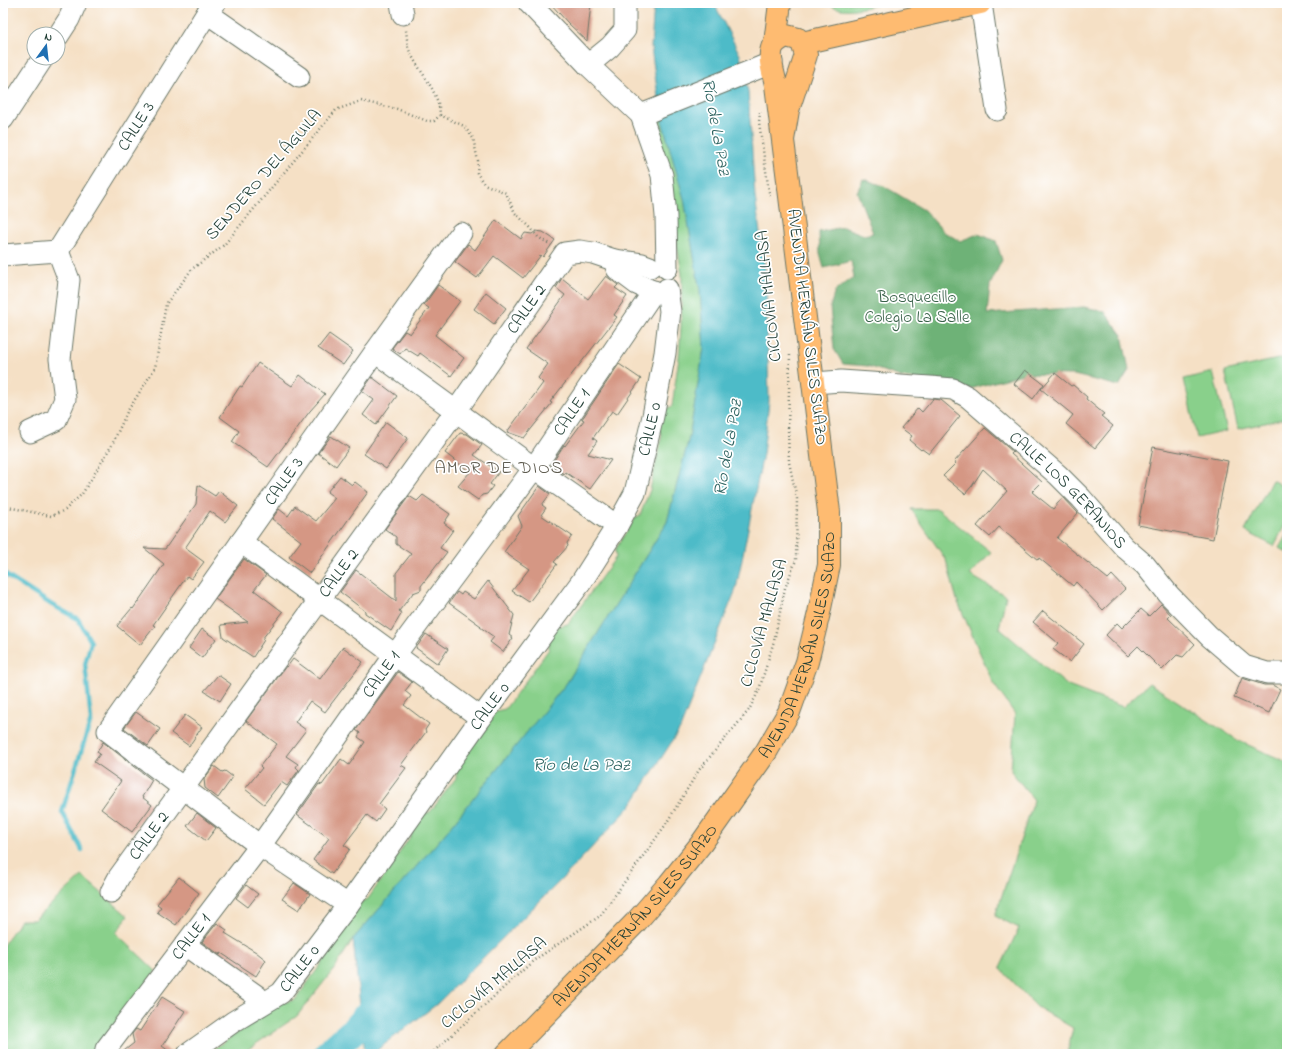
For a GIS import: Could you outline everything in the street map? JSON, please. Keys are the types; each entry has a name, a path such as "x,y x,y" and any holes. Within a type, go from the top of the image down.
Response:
{"main road":[{"name":"AVENIDA HERNÁN SILES SUAZO","path":"507,1054 636,922 669,884 739,791 766,752 789,712 807,662 829,566 829,512 783,140 768,58 780,3"},
{"path":"783,3 801,49 796,70 786,72 777,68 768,58 786,36 801,49"},
{"path":"801,49 981,3"},
{"name":"AVENIDA HERNÁN SILES SUAZO","path":"783,140 801,49"}],"street":[{"path":"64,26 76,3"},
{"path":"529,3 588,65 650,111 662,175 666,216 666,247 657,267"},
{"path":"588,65 610,47 625,30 625,3"},
{"path":"981,3 997,110"},
{"path":"211,8 299,77"},
{"name":"CALLE 3","path":"58,251 211,8"},
{"path":"650,111 768,58"},
{"path":"3,119 38,66"},
{"name":"CALLE 3","path":"184,787 108,731 461,232"},
{"path":"3,255 58,251 69,280 60,359 65,399 56,420 30,432"},
{"path":"565,253 580,251 593,253 614,260 657,267 672,276 672,280 657,290 637,284 616,269 614,260"},
{"name":"CALLE 2","path":"111,892 119,877 456,411 565,253"},
{"name":"CALLE 1","path":"105,1054 106,1049 260,846 395,655 534,468 657,290"},
{"name":"CALLE 0","path":"188,1054 233,1022 263,1003 282,994 348,906 481,718 582,581 617,526 635,493 653,416 665,353 670,311 657,290"},
{"path":"375,352 534,468 617,526"},
{"name":"CALLE LOS GERANIOS","path":"814,383 841,381 953,389 968,397 1058,475 1081,498 1124,547 1145,565 1169,595 1209,636 1226,651 1244,666 1267,673 1287,673"},
{"path":"241,542 481,718"},
{"path":"184,787 260,846 348,906"},
{"path":"185,945 257,996 263,1003"}],"path":[{"path":"402,9 410,51 440,106 440,115 464,126 473,138 478,161 477,173 484,184 506,194 515,213 538,237 565,253"},
{"name":"SENDERO DEL ÁGUILA","path":"3,506 51,516 64,510 82,494 112,445 127,412 155,368 166,304 192,269 224,245 336,110 361,101 397,109 427,121 434,121 440,115"},
{"name":"CICLOVÍA MALLASA","path":"760,108 759,122 771,205"},
{"name":"CICLOVÍA MALLASA","path":"431,1054 533,961 600,916 626,882 664,827 699,770 749,710 759,690 774,641 785,588 796,560 797,498 789,462 788,428 790,353"}],"green space":[{"path":"828,3 886,3 848,10 834,7"},
{"path":"661,117 684,199 700,291 704,348 689,438 667,522 566,684 443,836 353,939 335,968 297,1016 241,1054 206,1054 281,1003 295,1000 338,941 339,930 357,904 368,899 412,834 410,828 420,814 430,812 456,778 458,757 496,711 505,709 549,649 549,638 558,626 568,624 616,557 615,550 634,519 640,515 650,490 662,435 658,426 662,411 672,406 679,357 681,327 682,275 654,121"},
{"name":"Bosquecillo Colegio La Salle","path":"863,179 884,186 924,210 944,232 960,241 978,234 996,241 1002,260 990,285 987,314 1084,307 1104,311 1122,335 1129,370 1119,386 1074,375 1022,374 970,389 901,377 868,366 843,364 834,349 830,307 835,291 854,277 851,261 824,268 820,254 819,232 843,227 864,235 873,233 857,192"},
{"path":"1287,357 1287,418 1238,429 1225,371"},
{"path":"1213,372 1227,431 1197,438 1184,379"},
{"path":"1272,480 1287,489 1287,521 1274,546 1245,531"},
{"path":"911,509 938,509 991,552 970,575 1006,596 999,628 1068,686 1123,707 1149,683 1239,741 1287,762 1287,1054 1067,1054 1073,1028 1037,1007 1000,968 1019,928 995,916 1034,800 1011,771 1015,714 993,683 957,600 946,560"},
{"path":"1287,534 1287,553 1279,548"},
{"path":"82,876 128,916 116,933 156,971 96,1054 3,1054 3,945 21,920 34,920"}],"water":[{"name":"Río de La Paz","path":"654,3 714,3 740,55 748,91 755,196 766,277 769,401 763,454 736,589 680,729 630,807 563,878 437,1004 372,1054 365,1054 353,939 443,836 566,684 667,522 689,438 704,348 700,291 684,199 661,117 651,48"}],"building":[{"path":"550,3 591,3 587,41 568,23"},
{"path":"496,220 521,239 525,233 532,234 536,231 543,232 555,240 543,257 541,255 523,278 494,256 477,278 455,262 468,244 475,250"},
{"path":"606,276 618,285 615,288 627,296 614,315 617,317 550,402 552,403 524,438 507,432 543,383 538,378 548,364 526,349 565,295 556,288 562,278 588,299"},
{"path":"438,285 460,301 435,335 464,358 451,376 420,353 418,356 405,348 400,354 392,348 405,331 410,334 429,308 424,305"},
{"path":"486,292 506,308 494,324 474,309"},
{"path":"329,334 353,351 343,365 318,348"},
{"path":"258,363 292,386 300,375 325,394 310,411 268,467 232,442 239,431 220,417 240,386 242,387"},
{"path":"619,364 641,379 617,414 612,411 593,438 597,441 588,454 611,460 590,489 565,472 564,474 551,465 564,445 565,446 584,420 582,419"},
{"path":"1025,370 1044,384 1033,399 1014,384"},
{"path":"1055,373 1087,397 1086,399 1104,414 1101,416 1113,426 1095,448 1066,424 1073,415 1041,389"},
{"path":"372,377 397,396 376,425 363,415 374,400 362,391"},
{"path":"933,399 941,400 960,416 929,454 922,449 921,450 909,440 912,436 901,428 918,408 922,412"},
{"path":"386,422 408,438 386,469 364,454"},
{"path":"985,428 1013,452 1011,454 1042,482 1032,492 1053,509 1063,497 1078,513 1057,538 1108,579 1112,575 1125,589 1103,610 1076,582 1073,586 1039,558 1038,560 999,527 990,537 977,526 1007,491 983,469 965,494 943,476 956,463 954,462"},
{"path":"460,433 467,434 482,445 474,455 499,472 490,484 493,486 487,494 482,495 478,500 458,486 470,472 445,453"},
{"path":"331,436 349,448 336,466 318,453"},
{"path":"1153,447 1228,461 1213,539 1138,525"},
{"path":"340,476 352,485 355,482 368,492 310,573 289,557 301,541 272,519 279,509 288,516 295,506 316,521 335,498 327,492"},
{"path":"198,485 215,496 219,491 238,506 225,522 210,511 185,548 204,562 191,579 187,576 153,625 155,626 140,645 117,626 132,608 133,609 164,564 144,548 165,549 196,504"},
{"path":"539,486 550,494 542,505 546,508 541,515 572,536 567,543 568,546 554,562 557,564 529,602 512,591 529,569 504,552 522,526 518,516"},
{"path":"423,495 450,514 444,523 453,530 440,548 447,552 421,586 421,590 413,593 399,611 402,613 391,631 365,613 365,611 340,592 356,570 396,601 396,573 411,554 396,544 396,537 385,529 409,496 417,501"},
{"path":"244,559 266,575 254,590 283,612 262,639 264,640 253,657 223,637 221,625 248,622 215,599"},
{"path":"488,581 514,615 509,635 513,638 503,652 490,642 494,637 449,603 457,592 461,595 463,592 474,599"},
{"path":"1161,604 1171,615 1168,618 1195,644 1183,657 1177,655 1162,670 1138,646 1128,656 1106,635 1117,623 1122,628 1141,609 1149,616"},
{"path":"1043,611 1084,644 1070,662 1053,649 1058,643 1033,622"},
{"path":"202,629 216,639 202,658 189,648"},
{"path":"426,634 448,649 438,664 416,648"},
{"path":"343,647 363,662 325,712 310,701 295,722 306,730 286,756 298,764 296,767 299,770 287,786 281,782 264,804 245,789 262,768 260,766 277,744 246,721 286,666 287,667 293,659 320,679"},
{"path":"398,672 412,682 405,691 411,696 404,705 429,724 425,730 426,732 401,765 406,768 379,804 385,809 376,822 367,815 344,845 350,849 332,874 313,860 329,838 297,815 319,784 322,785 341,759 349,765 365,742 358,737 360,733 356,730"},
{"path":"218,675 231,684 220,701 204,691"},
{"path":"1242,678 1264,685 1272,685 1280,689 1269,713 1234,698"},
{"path":"136,712 160,729 148,746 124,728"},
{"path":"185,715 202,727 189,746 171,733"},
{"path":"103,742 152,780 142,797 152,805 132,832 101,809 121,781 94,762 100,754 97,752"},
{"path":"214,766 233,777 218,798 205,788 204,779"},
{"path":"197,813 216,828 206,841 187,826"},
{"path":"179,877 199,893 176,925 157,912 161,907 157,904"},
{"path":"294,883 310,894 299,910 282,899"},
{"path":"246,885 258,894 248,907 236,898"},
{"path":"217,923 227,930 225,933 266,960 256,976 221,953 220,955 202,942"},
{"path":"162,997 185,1011 162,1046 173,1054 120,1054 134,1043 132,1034 136,1029 140,1031"}],"waterway":[{"path":"3,571 7,576 52,605 78,619 91,642 85,664 91,720 62,812 82,850"},
{"name":"Río de La Paz","path":"327,1054 354,1030 387,992"}],"district":[{"name":"AMOR DE DIOS","path":"499,469"}]}
